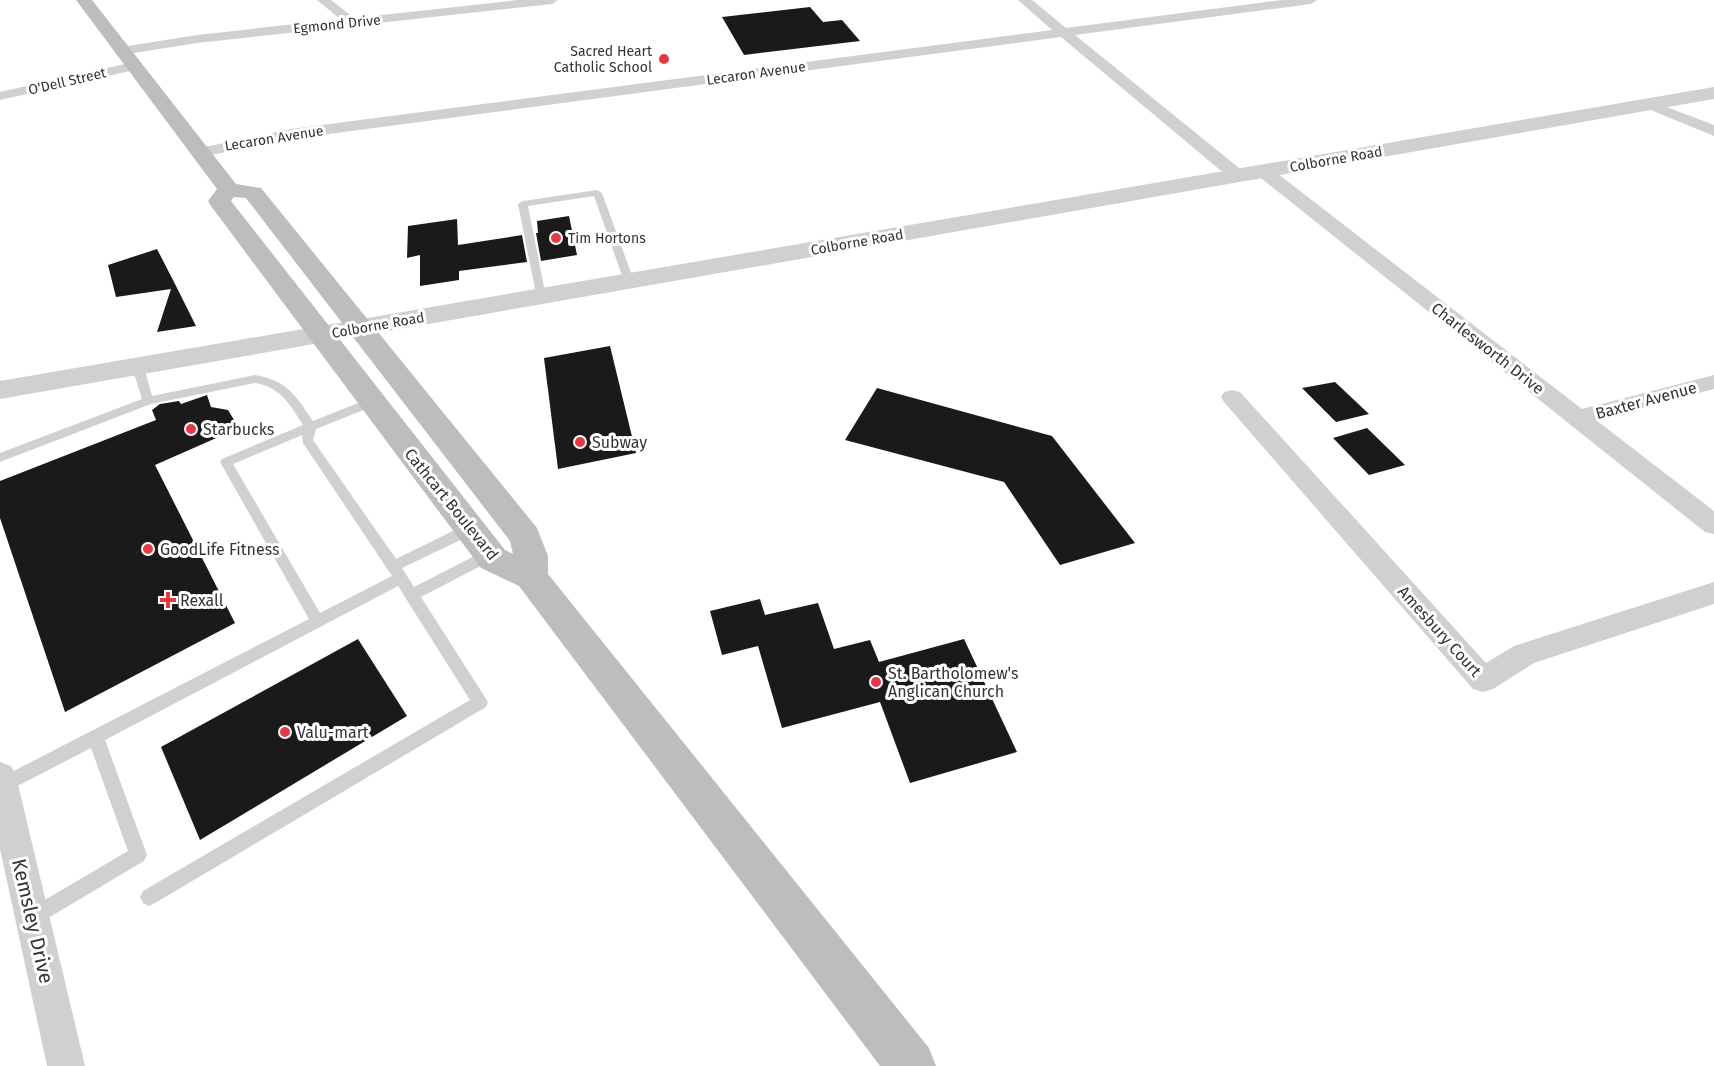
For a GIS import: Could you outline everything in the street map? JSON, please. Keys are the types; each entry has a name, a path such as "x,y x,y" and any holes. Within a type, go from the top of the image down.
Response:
{"main road":[{"path":"84,0 230,189 253,192 525,537 531,556 531,577 910,1066"},
{"name":"Cathcart Boulevard","path":"230,189 219,201 489,555 511,570 531,577"}],"street":[{"path":"323,0 351,22"},
{"name":"Egmond Drive","path":"128,58 197,39 552,0"},
{"path":"1024,0 1238,176"},
{"name":"Lecaron Avenue","path":"201,152 281,136 1311,0"},
{"name":"O'Dell Street","path":"0,96 128,58"},
{"name":"Colborne Road","path":"0,390 1714,93"},
{"path":"1651,105 1714,131"},
{"name":"Charlesworth Drive","path":"1263,171 1714,525"},
{"name":"Baxter Avenue","path":"1577,418 1714,382"},
{"name":"Amesbury Court","path":"1232,397 1483,680 1524,654 1714,593"},
{"name":"Kemsley Drive","path":"1,781 66,1066"}],"lane":[{"path":"541,297 524,208 597,193 629,282"},
{"path":"138,367 148,400"},
{"path":"0,458 148,400 255,379 273,381 285,390 310,427 307,440 398,572 480,702 149,897"},
{"path":"318,622 226,462 372,402"},
{"path":"1,781 96,738 318,622 470,529"},
{"path":"412,595 489,555"},
{"path":"33,918 138,855 96,738"}],"building":[{"path":"810,7 823,22 842,20 860,41 744,55 722,17"},
{"name":"Tim Hortons","path":"569,216 577,255 541,261 536,233 538,233 537,221"},
{"path":"457,219 458,245 522,235 527,262 459,271 459,280 420,286 420,255 407,258 408,226"},
{"path":"157,249 196,326 157,332 171,289 116,297 108,265"},
{"path":"610,346 636,453 558,469 544,358"},
{"path":"1335,382 1369,414 1336,422 1302,388"},
{"path":"877,388 1052,436 1135,543 1060,565 1004,482 845,440"},
{"path":"207,395 211,407 228,410 239,428 155,465 235,623 65,712 0,518 0,481 156,420 152,410 160,404 179,401 181,404"},
{"path":"1367,428 1405,465 1369,475 1333,438"},
{"name":"St. Bartholomew's Anglican Church","path":"760,599 765,615 818,603 834,649 870,640 879,662 964,639 1017,752 910,783 880,702 782,728 758,646 722,655 710,611"},
{"name":"Valu-mart","path":"358,639 407,716 200,840 161,747"}],"place":[{"name":"Sacred Heart Catholic School","path":"664,59"},
{"name":"Tim Hortons","path":"556,238"},
{"name":"Starbucks","path":"191,429"},
{"name":"Subway","path":"580,442"},
{"name":"GoodLife Fitness","path":"148,549"},
{"name":"Rexall","path":"168,600"},
{"name":"St. Bartholomew's Anglican Church","path":"876,682"},
{"name":"Valu-mart","path":"285,732"}]}
